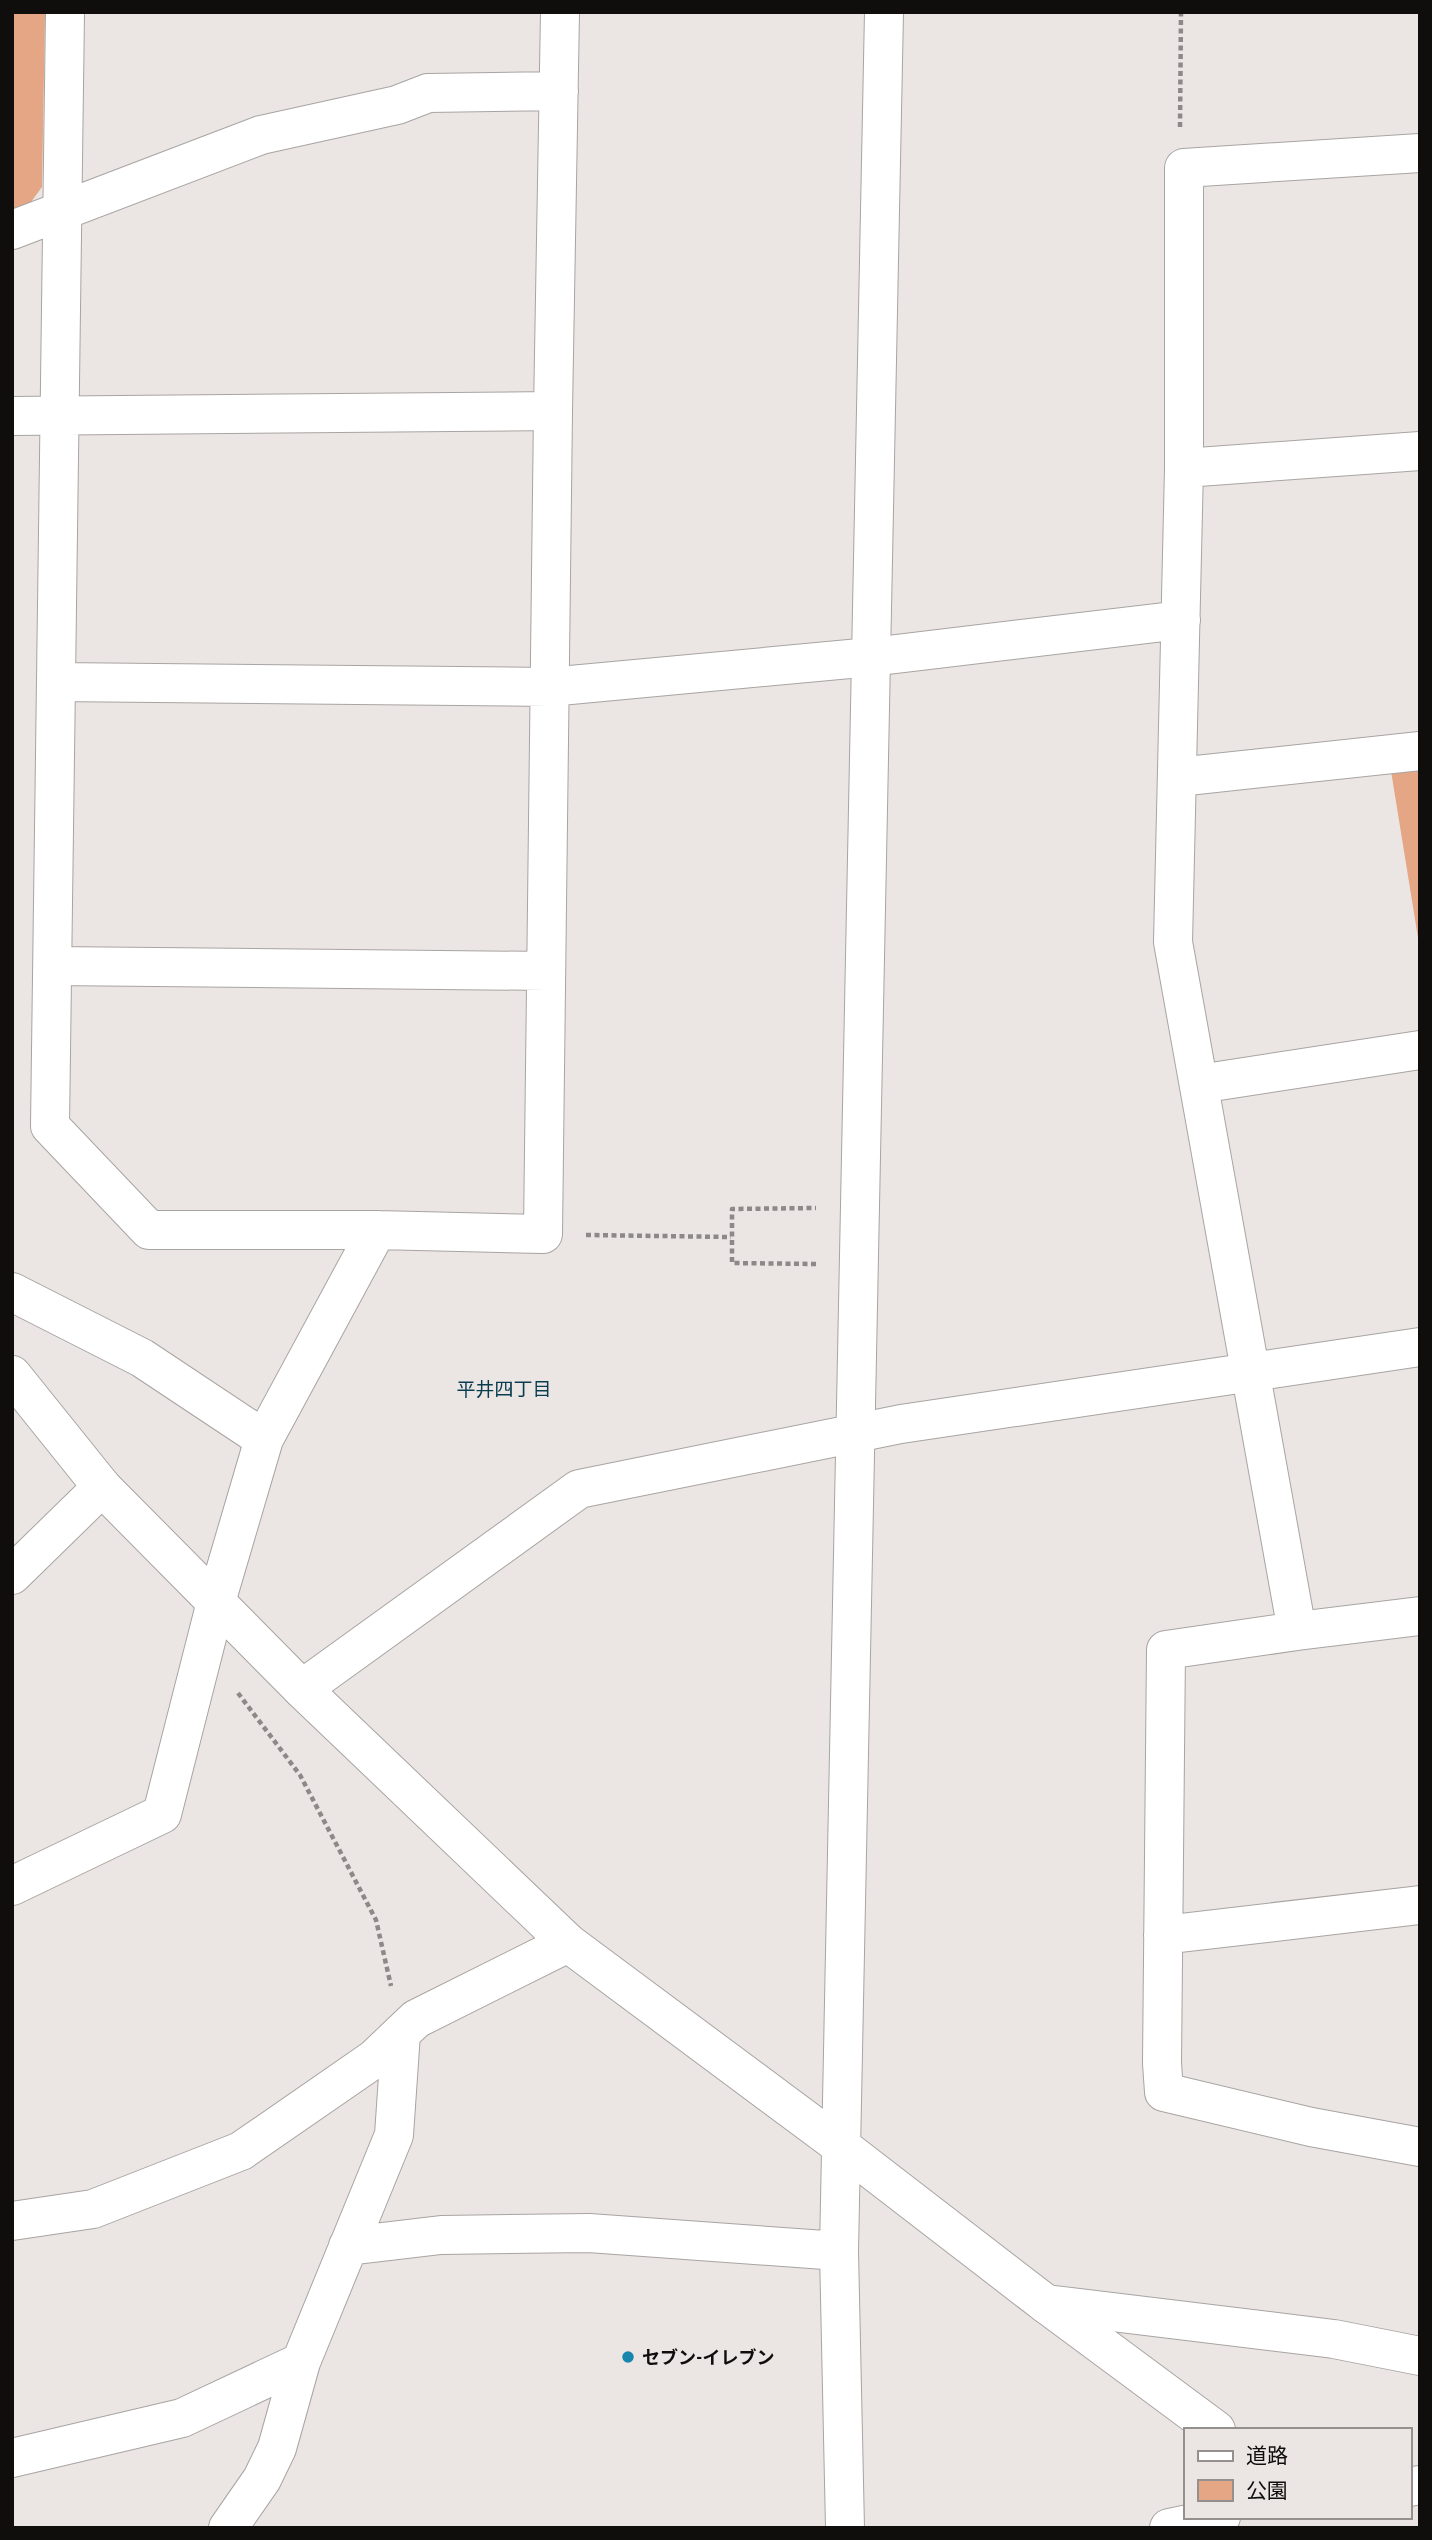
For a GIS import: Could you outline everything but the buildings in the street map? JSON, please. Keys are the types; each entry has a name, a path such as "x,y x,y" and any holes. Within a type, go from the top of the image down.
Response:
{"street":[{"path":"65,12 50,1126 149,1230 377,1230 543,1234 552,411 560,12"},
{"path":"845,2528 839,2251 884,12"},
{"path":"12,230 261,135 397,104 428,93 559,91"},
{"path":"1297,1631 1173,942 1184,468 1184,168 1420,153"},
{"path":"12,416 552,411"},
{"path":"1184,468 1420,451"},
{"path":"57,682 549,687 871,657 1181,620"},
{"path":"1178,777 1420,751"},
{"path":"54,966 546,971"},
{"path":"1199,1084 1420,1051"},
{"path":"12,1886 162,1814 216,1602 264,1439 377,1230"},
{"path":"12,1292 142,1357 264,1439"},
{"path":"302,1689 579,1489 854,1432 1420,1347"},
{"path":"12,1375 102,1487 302,1689 568,1943 1213,2428"},
{"path":"12,1576 102,1487"},
{"path":"1420,1616 1166,1650 1162,2063 1164,2092 1311,2127 1420,2147"},
{"path":"1163,1935 1420,1905"},
{"path":"12,2221 93,2209 241,2151 374,2059 416,2019 568,1943"},
{"path":"228,2528 262,2479 277,2448 301,2362 394,2136 401,2033"},
{"path":"348,2246 441,2235 589,2233 839,2251"},
{"path":"1046,2304 1334,2339 1420,2356"},
{"path":"12,2458 182,2418 301,2362"},
{"path":"1168,2528 1211,2519"}],"path":[{"path":"1181,12 1180,149 1184,168"},
{"path":"816,1208 732,1209 732,1263 816,1264"},
{"path":"543,1234 732,1237"},
{"path":"204,1648 300,1775 376,1920 401,2033"}],"green space":[{"path":"12,12 45,12 42,187 28,206 12,211"},
{"path":"1420,768 1420,950 1391,771"}],"place":[{"name":"セブン-イレブン","path":"628,2357"}],"district":[{"name":"平井四丁目","path":"504,1389"}]}
